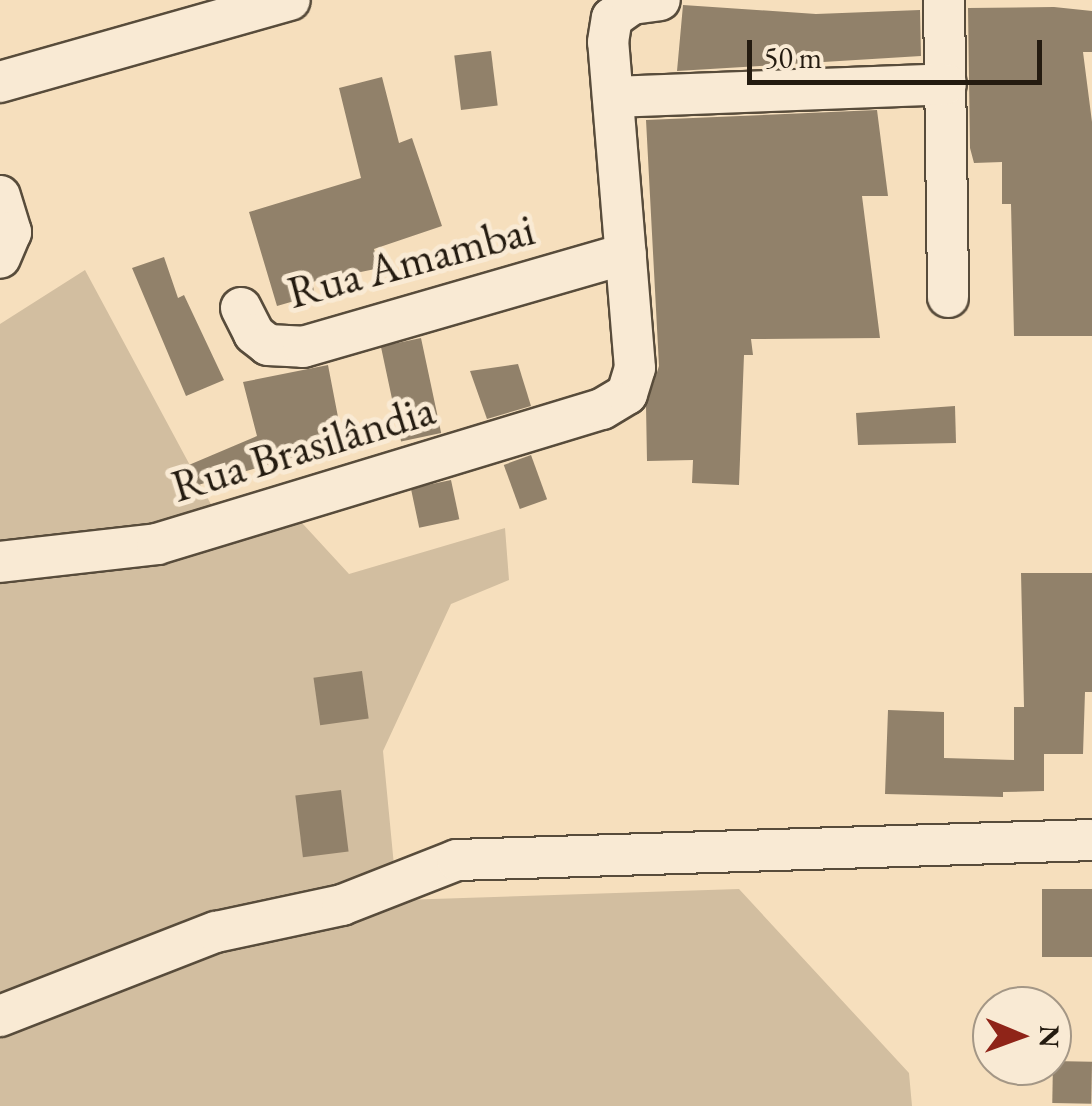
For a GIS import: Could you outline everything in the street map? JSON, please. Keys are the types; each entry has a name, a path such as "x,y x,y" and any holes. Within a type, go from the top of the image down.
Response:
{"street":[{"path":"0,82 290,0"},
{"path":"626,254 613,98 612,18 632,4 660,0"},
{"path":"944,0 948,298"},
{"path":"613,98 946,84"},
{"path":"0,196 11,232 0,258"},
{"name":"Rua Amambai","path":"241,308 254,334 268,345 303,346 626,254"},
{"name":"Rua Brasilândia","path":"0,562 157,544 602,409 627,394 635,368 626,254"},
{"path":"0,1016 216,932 342,905 458,860 1092,840"}],"shaded area":[{"path":"85,270 221,523 291,511 349,574 505,528 509,580 451,604 383,751 395,876 370,901 739,889 909,1073 912,1106 0,1106 0,324"}],"building":[{"path":"683,5 816,14 920,10 921,56 677,71"},
{"path":"1054,7 1092,11 1092,52 1083,52 1092,122 1092,336 1014,336 1011,204 1002,204 1002,162 974,163 970,148 968,8"},
{"path":"491,51 498,106 461,110 454,56"},
{"path":"382,77 399,143 412,138 442,226 374,249 380,268 312,282 315,295 277,306 249,212 361,178 339,88"},
{"path":"877,110 888,196 862,196 880,338 751,339 753,355 744,355 739,485 692,483 693,460 647,461 646,406 659,366 646,120"},
{"path":"164,257 178,298 184,295 224,380 186,396 132,268"},
{"path":"421,338 441,433 401,441 381,347"},
{"path":"518,364 531,406 487,419 470,371"},
{"path":"328,365 343,443 184,489 177,470 257,436 243,382"},
{"path":"955,406 956,443 858,445 856,413"},
{"path":"531,455 547,499 520,509 504,465"},
{"path":"451,480 459,519 419,528 411,489"},
{"path":"1021,573 1092,573 1092,692 1085,692 1083,754 1044,754 1044,791 1003,792 1003,797 885,794 888,710 944,712 944,758 1014,760 1014,707 1024,707"},
{"path":"362,671 369,719 320,725 313,678"},
{"path":"341,790 349,852 303,857 295,796"},
{"path":"1042,889 1092,889 1092,957 1042,957"},
{"path":"1072,1061 1092,1062 1091,1104 1052,1103 1053,1086 1072,1086"}]}
